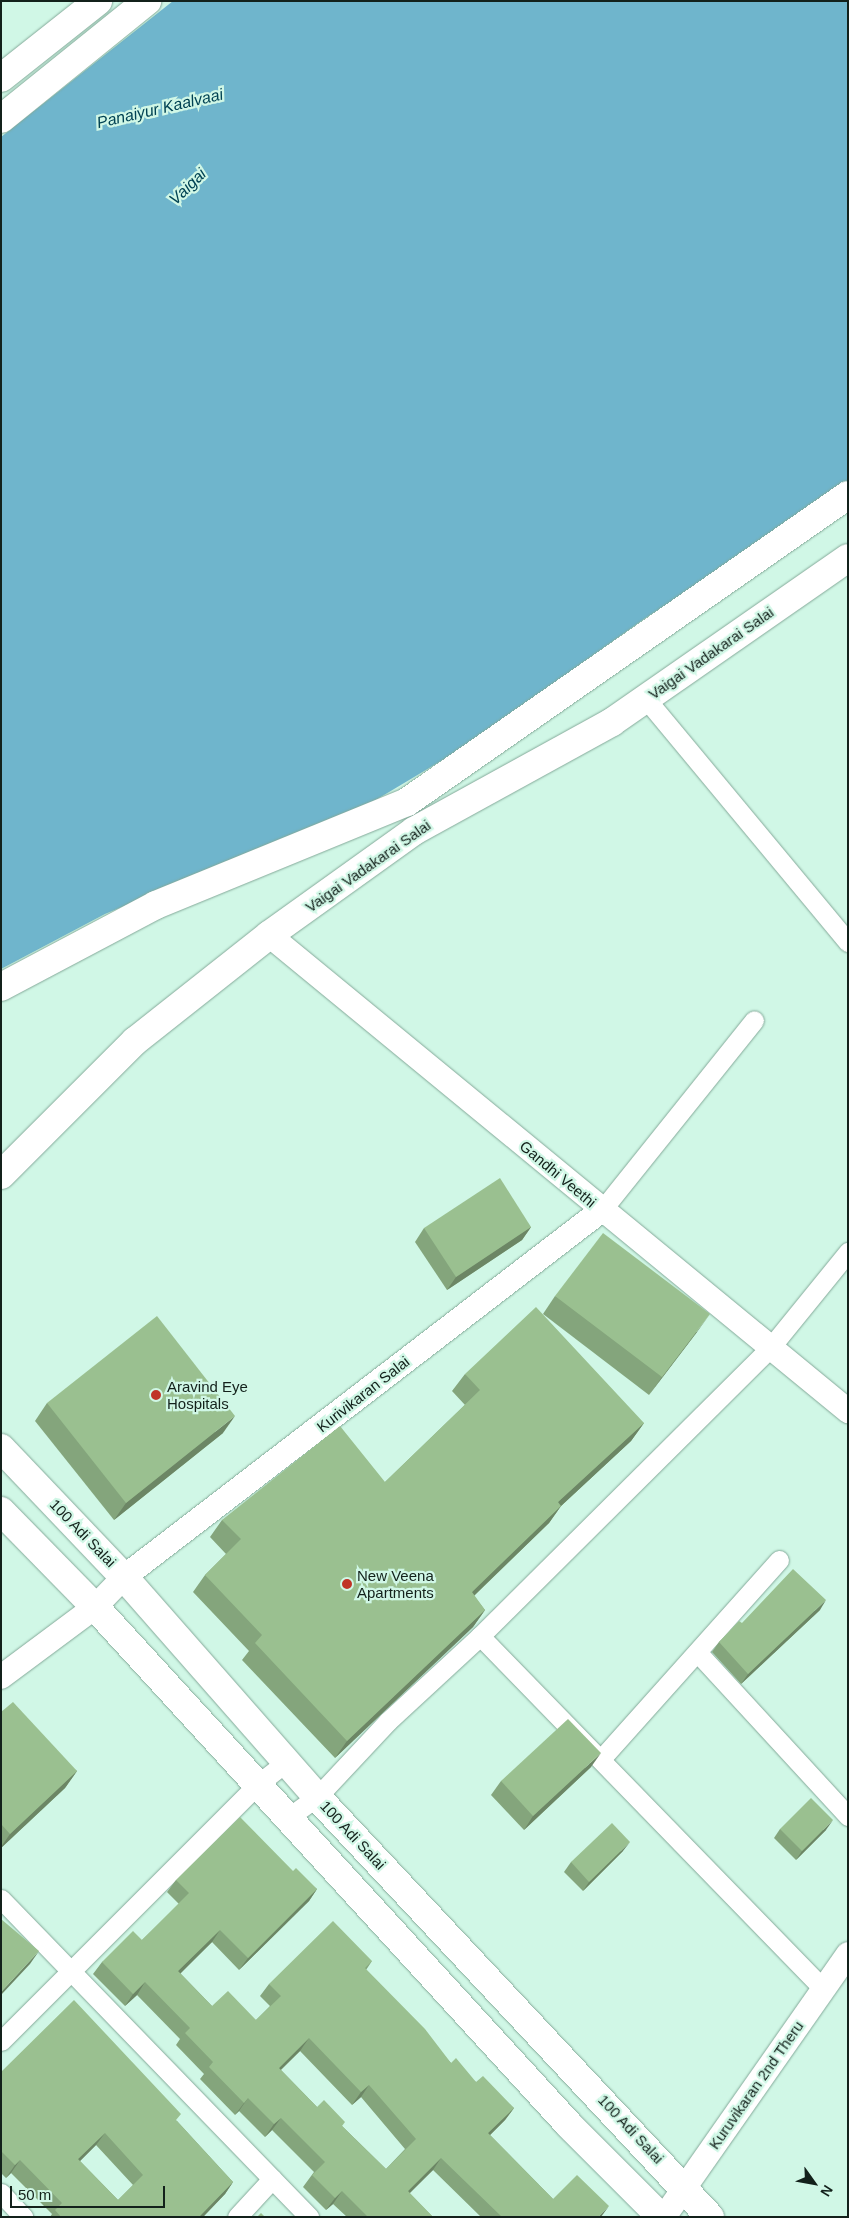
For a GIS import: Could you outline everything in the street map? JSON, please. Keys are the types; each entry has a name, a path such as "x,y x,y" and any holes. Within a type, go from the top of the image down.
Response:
{"main road":[{"path":"1,78 98,1"},
{"path":"1,119 147,1"},
{"name":"Vaigai Vadakarai Salai","path":"1,987 156,905 407,802 848,495"},
{"name":"Vaigai Vadakarai Salai","path":"1,1175 135,1041 269,935 414,832 612,722 848,558"},
{"name":"100 Adi Salai","path":"1,1448 124,1577 317,1797 710,2217"},
{"path":"1,1511 95,1606 570,2126 662,2217"}],"street":[{"path":"646,698 848,942"},
{"name":"Gandhi Veethi","path":"269,935 848,1411"},
{"path":"602,1210 754,1020"},
{"name":"Kurivikaran Salai","path":"1,1677 95,1606 124,1577 602,1210"},
{"path":"288,1817 317,1797 388,1721 480,1636 770,1348 848,1252"},
{"path":"602,1759 780,1560"},
{"path":"480,1636 602,1759 823,1989"},
{"path":"698,1653 848,1816"},
{"path":"1,2041 71,1968 258,1784 286,1762"},
{"path":"1,1899 71,1968 309,2217"},
{"name":"Kuruvikaran 2nd Theru","path":"662,2217 848,1954"},
{"path":"237,2217 272,2179"},
{"path":"1,2193 23,2217"}],"water":[{"path":"173,1 848,1 848,483 799,519 644,619 466,746 364,807 105,914 1,969 1,137"}],"building":[{"path":"500,1178 531,1227 456,1277 424,1228"},
{"path":"603,1233 710,1314 662,1377 555,1296"},
{"path":"536,1307 644,1423 558,1502 561,1506 472,1592 485,1610 347,1741 255,1643 262,1635 205,1575 241,1539 222,1520 340,1426 385,1482 480,1390 465,1374"},
{"path":"157,1316 235,1416 126,1503 47,1403"},
{"path":"793,1569 826,1600 748,1674 719,1642 739,1621 742,1623"},
{"path":"13,1702 77,1771 10,1834 1,1824 1,1712"},
{"path":"568,1719 601,1753 533,1816 501,1781"},
{"path":"811,1798 833,1820 802,1851 780,1829"},
{"path":"240,1817 293,1871 296,1868 317,1889 248,1958 220,1930 178,1971 212,2006 228,1991 256,2020 281,1996 269,1984 333,1921 372,1961 365,1968 425,2029 451,2063 456,2058 476,2082 483,2076 514,2108 488,2133 553,2199 577,2175 609,2206 598,2217 502,2217 441,2158 408,2191 433,2217 368,2217 342,2191 335,2198 312,2175 325,2162 281,2118 274,2124 248,2098 244,2103 209,2067 213,2062 185,2033 190,2028 145,1982 133,1994 102,1962 133,1931 142,1940 189,1893 176,1880","holes":["309,2038 361,2092 369,2085 416,2139 386,2169 342,2126 345,2122 324,2100 317,2107 279,2068"]},
{"path":"612,1823 630,1842 589,1882 571,1862"},
{"path":"1,1919 39,1951 1,1992"},
{"path":"74,2000 181,2114 176,2120 233,2182 199,2217 61,2217 55,2210 62,2203 20,2160 15,2165 1,2151 1,2072","holes":["105,2133 143,2175 118,2200 78,2159"]},
{"path":"261,2213 265,2217 257,2217"}],"place":[{"name":"Aravind Eye Hospitals","path":"156,1395"},
{"name":"New Veena Apartments","path":"347,1584"}],"water label":[{"name":"Panaiyur Kaalvaai","path":"160,109"},
{"name":"Vaigai","path":"188,187"}]}
